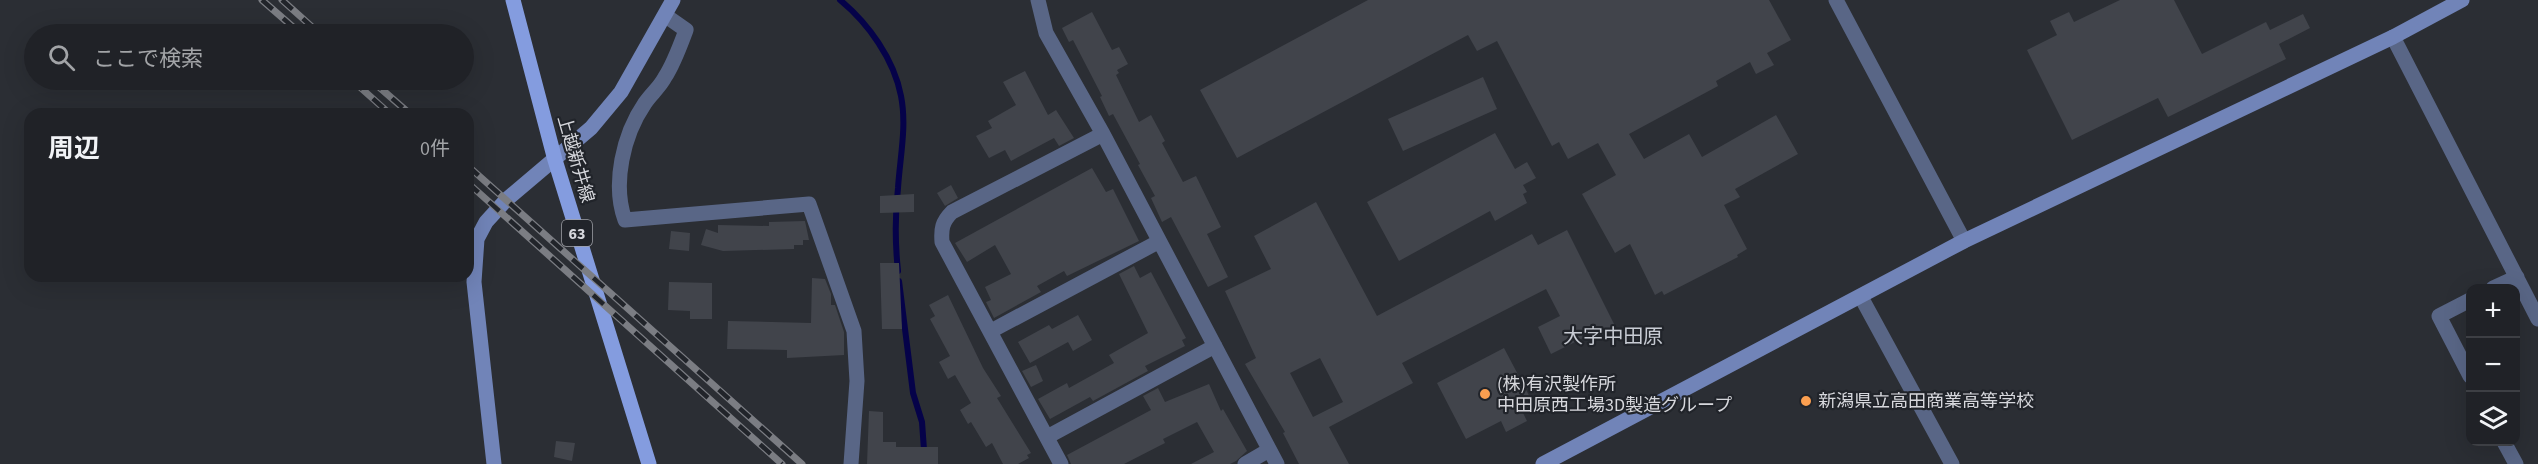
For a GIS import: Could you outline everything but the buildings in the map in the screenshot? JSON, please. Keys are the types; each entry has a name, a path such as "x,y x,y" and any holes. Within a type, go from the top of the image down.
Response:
{"main road":[{"name":"上越新井線","path":"513,0 555,160 649,464"}],"street":[{"path":"494,464 474,282 477,239 486,222 506,200 591,129 621,92 673,0"},
{"path":"1038,0 1046,33 1103,134 1273,457 1245,464"},
{"path":"1836,0 1964,242"},
{"path":"1543,464 1964,242 2393,37 2462,0"},
{"path":"666,16 686,30 665,78 644,105 629,136 621,166 620,206 626,220 809,204 854,332 857,381 851,464"},
{"path":"2393,37 2538,319"},
{"path":"1061,464 942,242 941,230 945,219 952,212 1103,134"},
{"path":"991,330 1158,242"},
{"path":"2502,284 2517,277"},
{"path":"1861,297 1952,464"},
{"path":"2466,302 2439,316 2466,368"},
{"path":"1047,437 1215,346"},
{"path":"2507,446 2516,464"}],"waterway":[{"path":"840,0 870,31 886,55 898,82 901,96 903,130 896,219 898,271"},
{"path":"899,281 913,393 922,422 925,464"}],"railway":[{"path":"262,0 290,24"},
{"path":"282,0 309,24"},
{"path":"363,90 383,108"},
{"path":"382,90 403,108"},
{"path":"474,171 802,464"},
{"path":"474,188 782,464"}],"place":[{"name":"(株)有沢製作所 中田原西工場3D製造グループ","path":"1485,394"},
{"name":"新潟県立高田商業高等学校","path":"1806,401"}],"district":[{"name":"大字中田原","path":"1613,336"}]}
